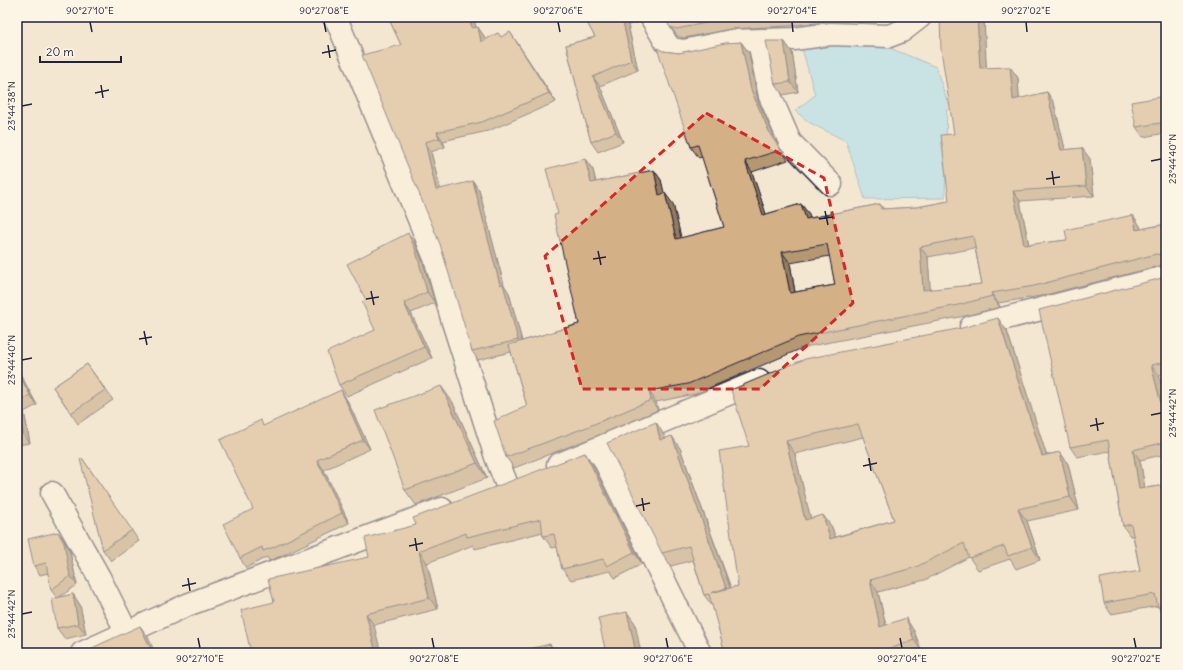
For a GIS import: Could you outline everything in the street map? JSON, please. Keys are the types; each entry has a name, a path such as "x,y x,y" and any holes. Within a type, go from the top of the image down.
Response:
{"street":[{"path":"334,17 338,23 435,258 453,322 496,457 507,484"},
{"path":"651,17 667,44 672,49 684,51 731,41 759,41 832,34 890,36 902,31 920,17"},
{"path":"759,41 770,96 790,142 830,184"},
{"path":"953,331 1166,277"},
{"path":"485,493 599,449 781,372"},
{"path":"599,449 700,653"},
{"path":"52,493 99,577 127,633"},
{"path":"82,653 187,605 463,501"}],"highlighted area":[{"path":"706,113 824,178 853,303 760,389 582,389 545,256"}],"water":[{"path":"841,36 890,48 936,67 947,101 945,198 865,199 846,141 810,123 795,111 815,95 800,41"}],"building":[{"path":"388,17 469,17 472,28 478,27 481,42 498,33 501,37 510,32 549,93 482,122 437,132 439,138 425,142 436,190 473,181 500,285 503,284 518,340 472,351 440,244 362,55 401,45"},
{"path":"584,17 622,17 631,60 593,77 616,132 591,142 566,45 595,37"},
{"path":"664,17 772,17 724,19 677,29 670,27"},
{"path":"940,17 977,17 980,68 1010,67 1013,100 1047,92 1061,150 1082,148 1086,186 1013,191 1024,245 1067,240 1065,230 1133,215 1136,230 1166,224 1166,257 1156,254 1034,286 991,293 992,296 958,305 798,337 688,384 649,391 651,400 587,427 506,457 494,421 527,406 509,345 579,324 554,215 558,214 546,169 585,159 591,183 654,170 659,195 665,193 676,239 724,227 698,145 691,147 657,48 663,51 679,53 725,43 741,42 751,90 771,136 781,150 745,161 763,215 801,204 806,219 880,204 881,209 917,207 949,201 941,135 954,134 941,50","holes":["973,236 982,284 923,290 920,247","827,244 835,285 790,293 782,252"]},
{"path":"766,41 784,41 790,82 775,84"},
{"path":"1166,96 1166,122 1136,127 1131,102"},
{"path":"408,233 416,251 427,292 404,303 424,347 339,385 327,352 375,330 362,302 366,300 347,264"},
{"path":"1166,276 1166,362 1151,365 1166,423 1166,442 1133,450 1139,489 1166,485 1166,605 1158,607 1155,594 1104,603 1100,578 1140,571 1131,524 1123,526 1108,440 1070,447 1039,310"},
{"path":"998,318 1042,456 1060,452 1070,497 1018,509 1032,547 1008,556 1004,546 969,558 964,543 916,567 870,580 880,627 906,618 914,640 879,653 725,653 709,594 704,595 689,546 662,553 607,443 656,422 660,440 672,436 726,588 711,593 738,586 719,451 749,446 731,390 805,359 962,328","holes":["858,424 894,520 830,539 823,515 805,520 786,441"]},
{"path":"87,364 105,390 71,413 53,387"},
{"path":"17,371 30,395 18,402 23,434 17,435"},
{"path":"441,386 477,463 405,490 375,410"},
{"path":"341,390 363,440 317,460 342,513 274,547 263,551 262,547 240,558 223,524 253,509 220,440 261,420 263,426"},
{"path":"585,453 634,552 607,566 603,559 562,569 554,534 543,536 541,519 467,537 466,533 419,551 429,598 366,614 376,653 251,653 241,610 274,602 268,579 369,557 365,538 416,525 413,518"},
{"path":"82,458 132,530 103,550 80,459"},
{"path":"58,532 64,543 70,576 51,590 46,563 34,566 28,539"},
{"path":"73,594 78,624 57,628 52,599"},
{"path":"627,612 636,653 606,653 598,618"},
{"path":"140,626 153,653 94,653 92,648"},
{"path":"550,644 552,653 525,653 525,650"}]}
